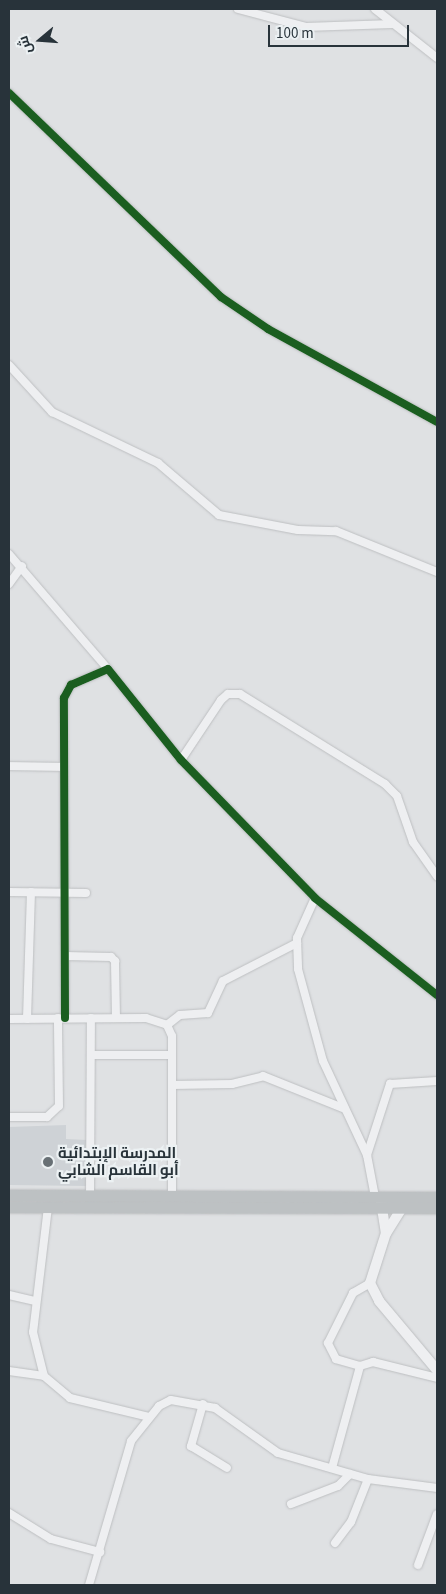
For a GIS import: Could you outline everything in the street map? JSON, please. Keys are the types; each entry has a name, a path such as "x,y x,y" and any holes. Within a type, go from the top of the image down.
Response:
{"main road":[{"path":"9,1195 379,1200 405,1202 437,1208"},
{"path":"405,1202 437,1198"},
{"path":"9,1206 379,1200"}],"street":[{"path":"238,9 306,27 392,24"},
{"path":"375,9 437,58"},
{"path":"9,93 221,297 268,329 437,422"},
{"path":"9,365 52,412 158,463 219,515 298,530 336,531 437,572"},
{"path":"9,554 22,566 181,760 315,898 437,995"},
{"path":"9,584 22,566"},
{"path":"9,1117 47,1117 59,1106 61,1018 65,956 64,767 66,692 79,680 108,669"},
{"path":"181,760 221,700 228,694 240,694 385,784 397,796 413,842 437,876"},
{"path":"9,766 64,767"},
{"path":"9,892 86,892"},
{"path":"27,1019 30,892"},
{"path":"315,898 297,943 298,969 311,1024 345,1109 367,1154 386,1233"},
{"path":"167,1025 180,1015 208,1013 223,981 297,943"},
{"path":"65,956 111,957 115,961 116,1018"},
{"path":"90,1196 91,1018"},
{"path":"9,1019 157,1019 167,1025 172,1055 172,1196"},
{"path":"91,1055 172,1055"},
{"path":"172,1085 232,1084 263,1076 345,1109"},
{"path":"367,1154 390,1084 437,1081"},
{"path":"405,1202 386,1233 370,1283 353,1293 328,1342 336,1359 360,1366 373,1362 437,1378"},
{"path":"44,1376 33,1332 34,1300 48,1206"},
{"path":"370,1283 379,1301 437,1370"},
{"path":"9,1295 34,1300"},
{"path":"332,1468 360,1366"},
{"path":"9,1371 44,1376 70,1398 149,1417"},
{"path":"89,1585 131,1441 149,1417 171,1400 202,1404 230,1417 271,1450 368,1479 437,1488"},
{"path":"202,1404 191,1446 227,1468"},
{"path":"291,1504 338,1486 350,1474"},
{"path":"335,1543 351,1522 368,1479"},
{"path":"9,1513 51,1539 100,1552"},
{"path":"418,1565 437,1514"}],"shaded area":[{"name":"المدرسة الإبتدائية أبو القاسم الشابي","path":"66,1125 66,1139 87,1140 88,1186 9,1185 9,1127"}],"cycle path":[{"path":"9,93 221,297 268,329 437,422"},
{"path":"65,1018 64,698 71,685 108,669 181,760 315,898 437,995"}],"place":[{"name":"المدرسة الإبتدائية أبو القاسم الشابي","path":"48,1162"}]}
